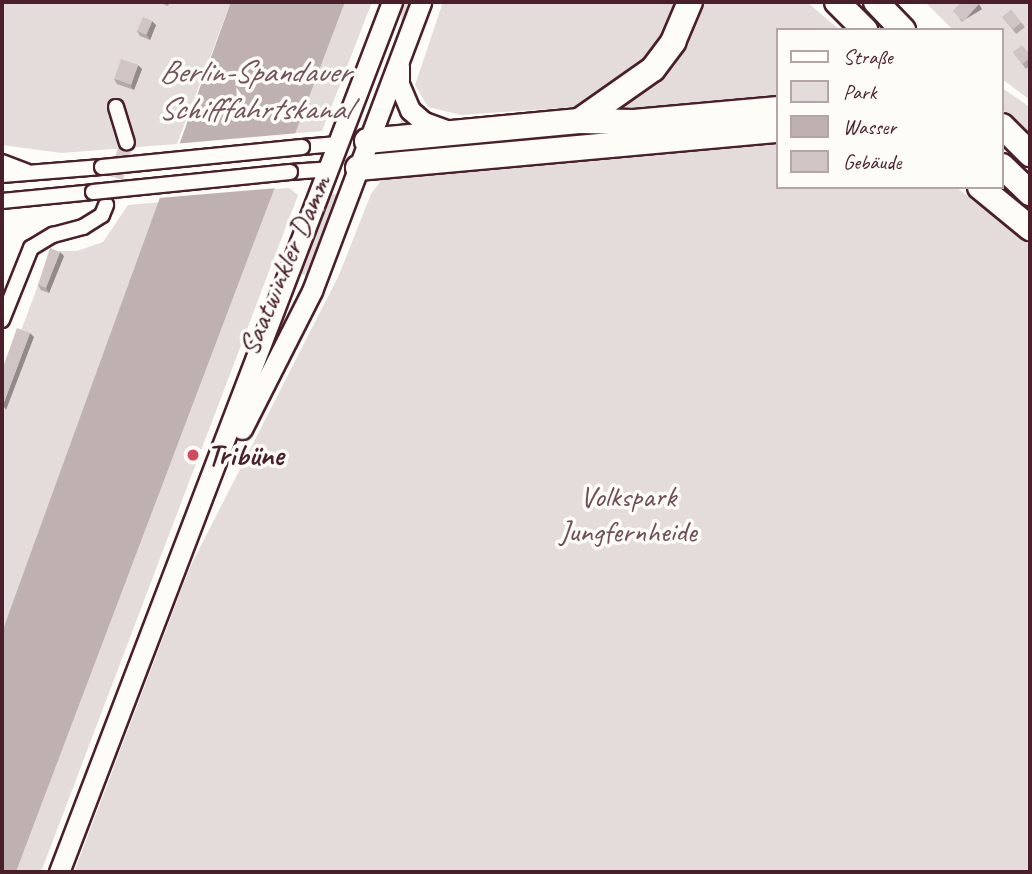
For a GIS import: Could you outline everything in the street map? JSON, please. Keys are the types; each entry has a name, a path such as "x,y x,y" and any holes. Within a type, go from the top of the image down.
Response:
{"highway":[{"path":"579,121 653,69 676,36 690,2"},
{"path":"837,2 863,28"},
{"path":"876,2 901,28"},
{"path":"368,141 579,121 634,122 776,109"},
{"path":"1004,118 1030,127"},
{"path":"1004,128 1030,154"},
{"path":"358,168 776,130"},
{"path":"1004,168 1030,193"},
{"path":"982,189 1030,228"}],"main road":[{"name":"Saatwinkler Damm","path":"59,872 184,543 288,282 392,2"},
{"name":"Saatwinkler Damm","path":"184,543 312,291 421,2"},
{"path":"400,58 399,84 410,110 426,123 458,134"},
{"path":"338,144 368,141"},
{"path":"329,169 358,168"},
{"path":"288,282 312,291"}],"street":[{"path":"116,107 127,142"},
{"path":"2,174 338,144"},
{"path":"2,162 31,173"},
{"path":"2,203 329,169"},
{"path":"31,173 31,198"},
{"path":"2,320 31,248 53,235 83,228 102,215 106,205"}],"green space":[{"path":"2,2 231,2 177,144 61,153 2,145"},
{"path":"345,2 372,2 322,131 296,133 275,189 289,188 298,195 41,872 16,872"},
{"path":"401,2 411,2 411,126 401,126"},
{"path":"443,2 807,2 838,28 776,28 776,101 617,114 607,94 575,107 461,115 428,107 415,85"},
{"path":"925,2 1030,2 1030,100 1004,80 1004,28 951,28"},
{"path":"1004,89 1030,107 1030,136 1004,111"},
{"name":"Volkspark Jungfernheide","path":"776,140 776,189 959,189 1030,246 1030,872 74,872 190,567 339,275 371,194 386,174"},
{"path":"338,194 306,276 298,272 328,195"},
{"path":"161,202 2,632 2,381 51,251 77,251 103,242 128,205"}],"water":[{"name":"Berlin-Spandauer Schifffahrtskanal","path":"231,2 345,2 16,872 2,872 2,632"}],"pier":[{"path":"299,133 278,188 159,198 174,144"}],"building":[{"path":"961,2 979,4 963,22 953,11"},
{"path":"1011,10 1021,22 1013,29 1003,17"},
{"path":"143,17 152,21 146,35 137,31"},
{"path":"1022,45 1030,58 1022,64 1013,52"},
{"path":"121,59 138,65 131,85 114,79"},
{"path":"50,248 60,252 46,288 38,285"},
{"path":"17,328 30,333 3,405 2,370"}],"tunnel":[{"path":"110,198 127,142"}],"place":[{"name":"Tribüne","path":"193,455"}]}
